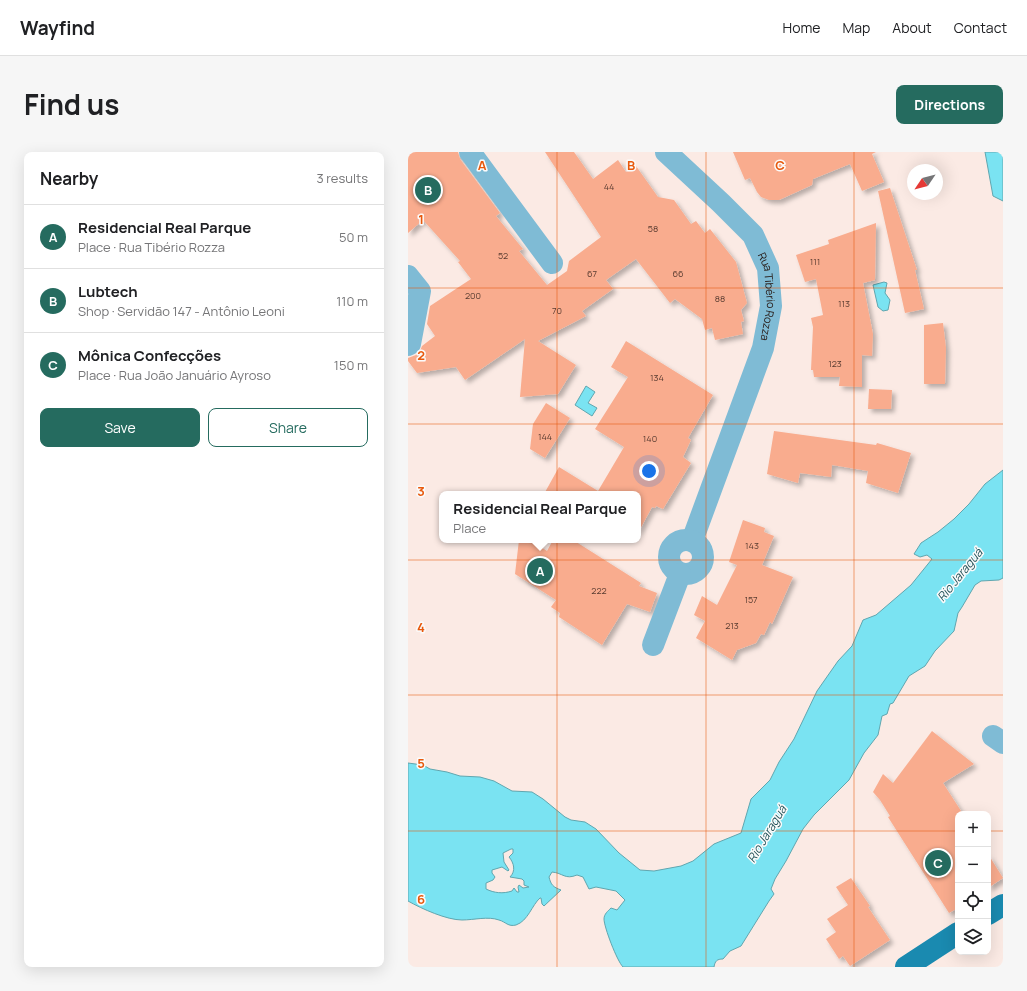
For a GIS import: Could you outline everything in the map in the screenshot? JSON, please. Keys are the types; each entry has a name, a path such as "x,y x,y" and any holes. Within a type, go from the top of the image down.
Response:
{"main road":[{"path":"991,912 1003,905"},
{"path":"906,967 955,935"}],"street":[{"path":"470,152 552,262"},
{"name":"Rua Tibério Rozza","path":"653,645 680,574 687,575 693,573 699,569 702,563 702,550 692,541 763,348 771,306 768,268 753,235 666,152"},
{"path":"408,276 420,291 410,344 408,345"}],"water":[{"path":"985,152 1003,152 1003,201 993,196"},
{"path":"884,282 887,283 885,293 890,300 888,310 883,311 878,307 873,285"},
{"path":"586,386 595,392 588,403 597,408 592,416 575,405"},
{"name":"Rio Jaraguá","path":"1003,470 1003,578 999,580 981,581 975,585 958,613 954,631 935,651 925,666 909,676 893,703 890,704 887,714 882,716 878,735 864,753 849,780 814,815 803,829 775,879 771,889 774,894 741,946 730,951 723,959 719,959 715,963 714,967 623,967 620,964 611,944 604,917 611,908 617,910 625,900 616,891 596,887 589,889 583,877 577,875 567,877 552,872 549,877 551,882 554,887 561,890 544,906 540,898 527,917 516,925 509,925 499,920 490,918 456,920 427,911 408,901 408,763 423,765 430,769 460,776 480,777 494,781 512,791 532,792 565,817 571,820 585,822 596,829 619,853 640,870 654,871 681,866 693,861 714,844 741,833 751,799 770,780 779,762 794,739 817,691 838,661 852,646 863,620 876,615 911,585 932,559 927,555 920,557 914,554 921,543 954,519 969,504 985,484","holes":["513,849 513,853 509,857 514,867 510,877 522,879 524,881 524,885 529,887 523,888 519,885 519,892 517,892 514,888 512,891 502,893 486,889 486,883 493,880 495,877 492,870 502,867 508,871 509,870 504,862 503,853"]}],"building":[{"path":"408,152 458,152 460,159 500,213 496,216 523,249 519,251 547,285 567,271 569,261 601,237 545,152 574,152 593,179 618,160 626,172 636,166 658,197 674,200 691,224 696,221 705,233 710,229 736,262 747,303 741,310 744,321 741,322 743,334 715,340 712,328 705,330 702,319 675,299 670,303 636,259 606,280 613,289 582,311 586,316 538,341 576,365 558,394 520,397 525,339 465,380 456,367 417,373 408,361 408,358 416,355 422,346 435,336 427,324 430,306 471,279 458,262 460,261 423,220 408,233"},
{"path":"733,152 876,152 872,154 884,182 862,191 850,164 813,179 812,185 779,200 769,200 761,197 750,178 745,180"},
{"path":"890,188 917,270 915,270 924,309 905,313 878,191"},
{"path":"876,223 875,280 863,283 873,334 872,356 862,355 862,387 839,386 840,377 814,377 813,370 811,370 813,327 811,318 823,315 816,279 805,282 796,255 829,244 828,240"},
{"path":"943,323 946,348 945,384 924,384 924,325"},
{"path":"626,341 713,395 688,438 691,440 683,457 691,463 663,509 656,506 655,508 652,507 641,527 641,491 598,491 624,447 595,429 628,377 611,367"},
{"path":"869,389 892,390 891,409 868,409"},
{"path":"546,403 570,418 545,458 530,449 533,424"},
{"path":"774,431 876,445 877,443 911,453 898,493 866,483 868,471 832,465 831,477 800,473 798,483 767,474"},
{"path":"559,467 598,491 546,491"},
{"path":"743,520 765,528 764,532 774,536 762,565 793,577 772,624 770,622 764,635 761,634 756,643 737,650 732,660 696,638 705,621 694,615 702,596 717,605 737,565 729,562"},
{"path":"519,543 535,543 547,551 551,543 578,543 641,583 639,586 657,593 650,612 627,604 602,645 559,617 560,613 551,607 556,600 515,574"},
{"path":"932,731 974,764 943,783 961,811 955,811 955,910 949,913 888,817 890,816 880,800 873,792 883,774 893,783"},
{"path":"991,859 1003,878 991,886"},
{"path":"851,878 890,940 850,966 843,956 839,959 826,939 836,932 827,919 848,905 836,887"}],"place":[{"name":"Lubtech","path":"428,190"},
{"name":"Residencial Real Parque","path":"540,571"},
{"name":"Mônica Confecções","path":"938,863"}]}
